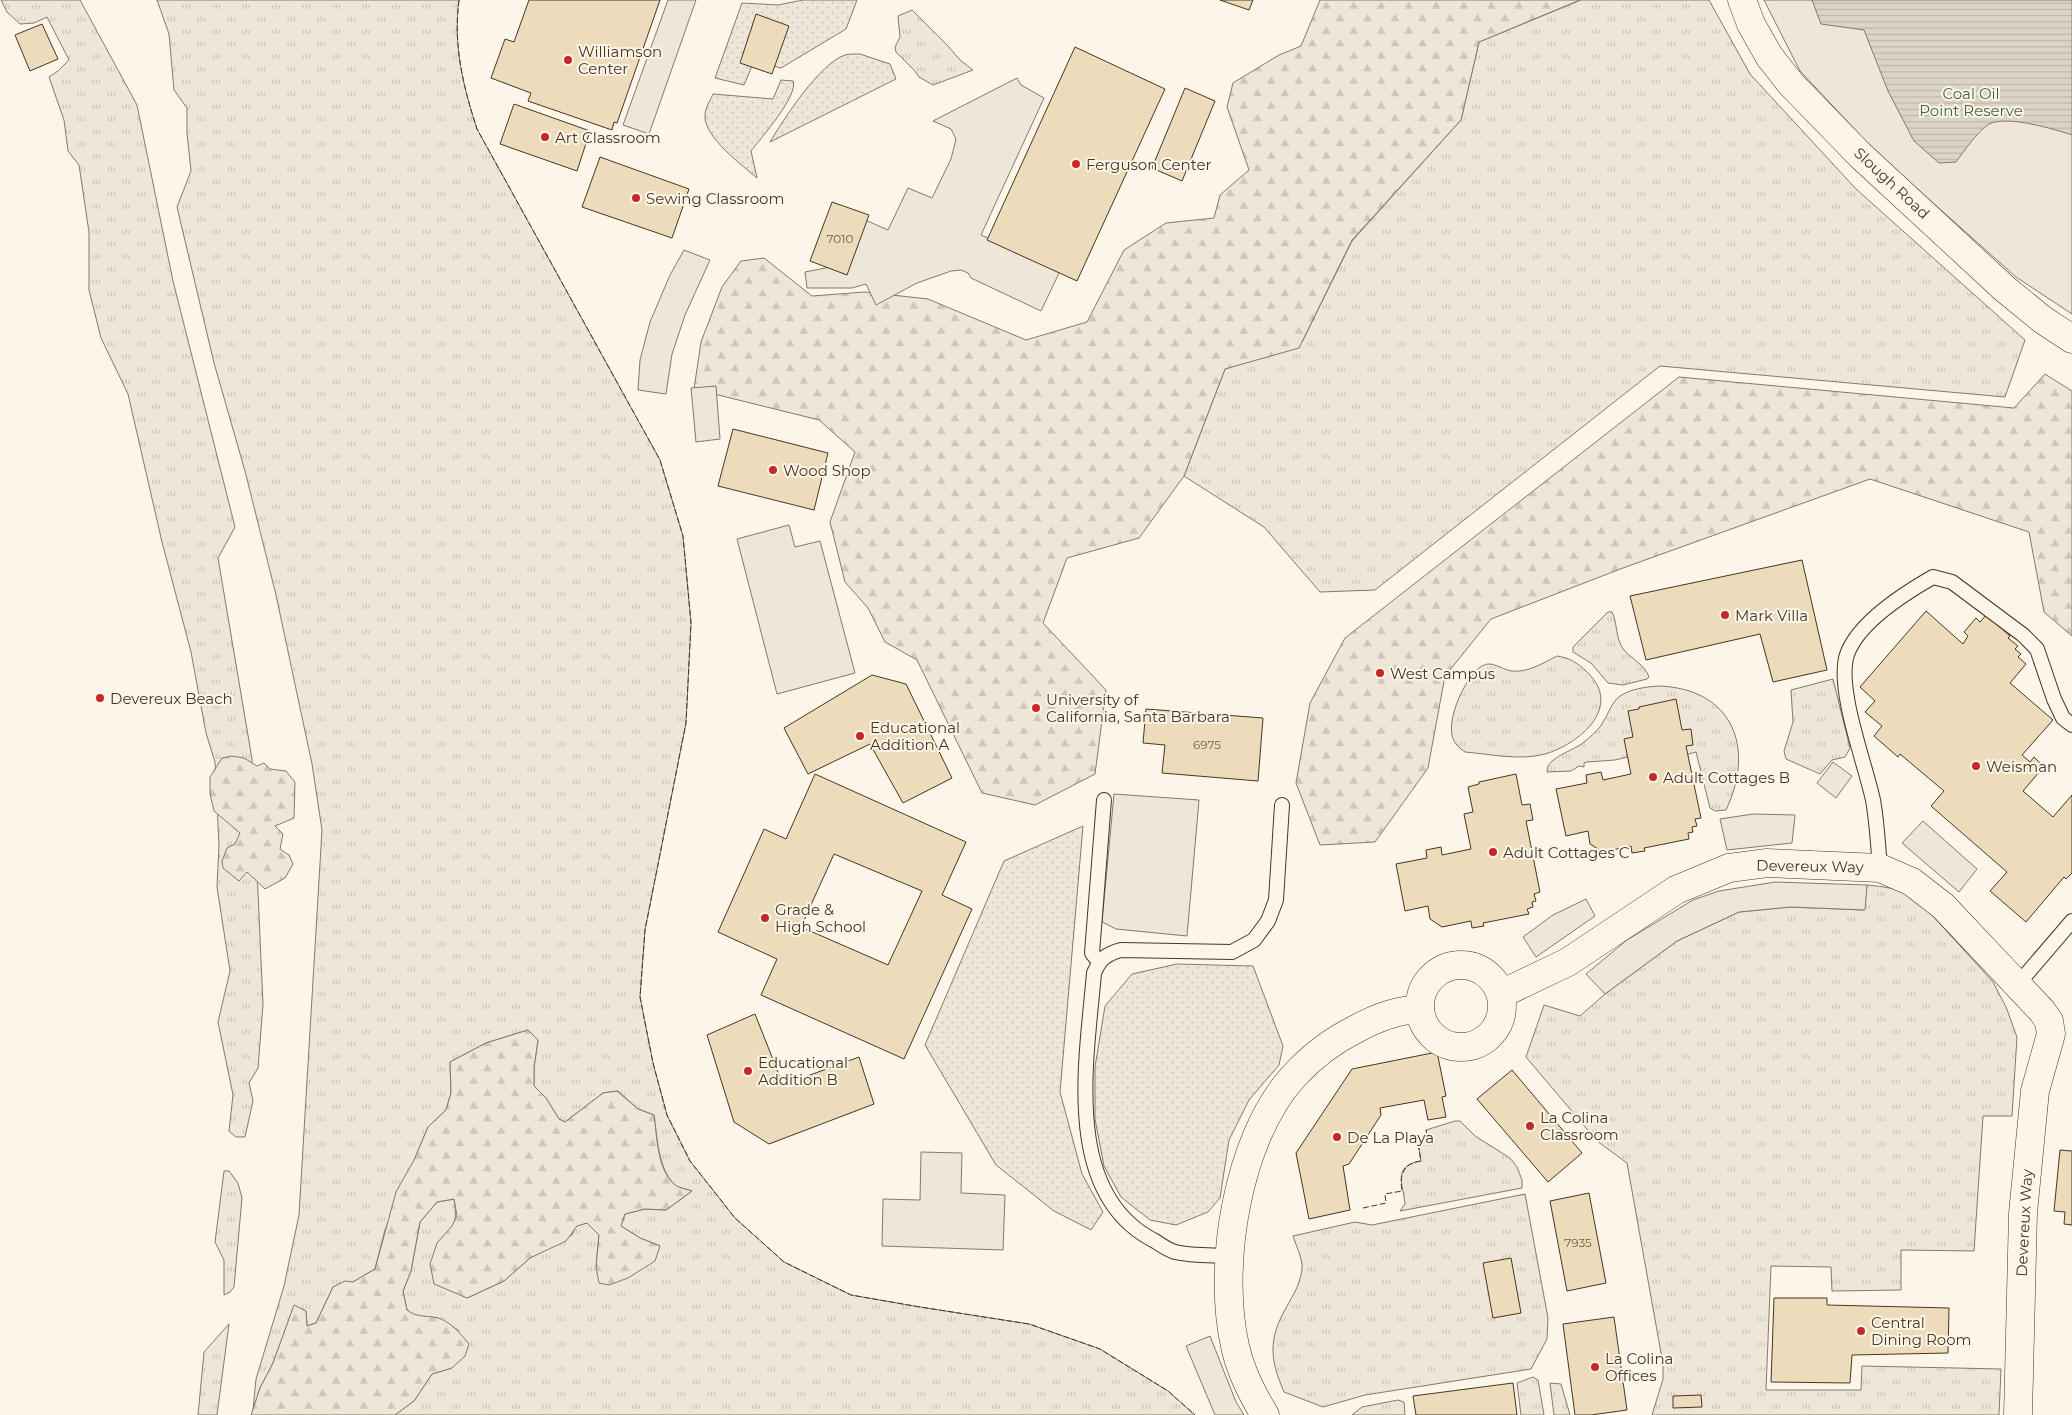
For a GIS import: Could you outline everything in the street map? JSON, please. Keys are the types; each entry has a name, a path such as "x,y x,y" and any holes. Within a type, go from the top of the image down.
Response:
{"street":[{"name":"Slough Road","path":"1742,0 1751,24 1769,56 1791,84 1860,154 2006,289 2043,320 2072,339"},
{"name":"Devereux Way","path":"1501,994 1568,962 1676,890 1728,868 1766,863 1880,868 1912,882 1943,906 2018,984 2049,1021 2061,1029 2035,1091 2023,1213 2018,1415"},
{"path":"1460,964 1473,966 1485,972 1495,982 1501,994 1503,1008 1496,1027 1481,1042 1468,1047 1454,1047 1441,1042 1430,1034 1423,1022 1420,1009 1421,995 1426,983 1435,973 1447,966 1460,964"},
{"path":"1264,1415 1252,1394 1235,1347 1229,1303 1228,1256 1238,1198 1251,1151 1269,1111 1293,1077 1331,1042 1367,1023 1401,1010 1420,1009"}],"lane":[{"path":"1880,868 1873,801 1844,681 1846,658 1858,635 1892,602 1933,576 1952,582 2023,635 2037,649 2054,699 2063,718 2072,725"},
{"path":"1099,962 1092,953 1104,800"},
{"path":"1228,1256 1175,1252 1142,1235 1119,1215 1100,1179 1089,1142 1084,1096 1094,973 1099,962 1107,954 1121,950 1232,952 1254,940 1268,920 1276,900 1282,805"},
{"path":"2018,984 2072,921"}],"green space":[{"path":"1,0 80,0 137,105 173,281 235,527 218,558 252,759 263,1004 258,1068 249,1083 253,1101 245,1137 236,1137 229,1131 233,1095 218,1022 230,971 217,887 219,846 215,762 206,733 191,652 162,542 128,394 101,338 89,290 89,232 79,165 68,151 64,120 49,77 69,60 47,17 34,23 20,24 7,12"},
{"path":"157,0 459,0 457,33 460,65 477,129 660,460 683,536 691,623 686,723 645,930 640,997 653,1063 667,1115 690,1161 735,1218 784,1262 851,1295 1029,1324 1100,1349 1168,1391 1195,1415 395,1415 414,1401 432,1374 452,1368 458,1330 438,1318 415,1316 407,1310 403,1291 411,1271 420,1222 437,1202 454,1199 455,1220 451,1228 437,1243 467,1298 504,1281 530,1258 572,1235 576,1226 587,1223 599,1234 596,1267 660,1246 640,1238 621,1226 625,1214 645,1209 666,1210 692,1191 676,1185 669,1177 661,1161 654,1115 638,1109 618,1091 603,1093 565,1122 559,1119 546,1098 534,1086 534,1067 538,1040 528,1030 486,1043 450,1062 451,1093 446,1110 428,1127 385,1230 375,1269 353,1282 333,1287 316,1323 307,1326 306,1311 294,1306 273,1363 260,1388 253,1410 256,1379 284,1286 299,1215 322,830 312,764 276,595 245,471 214,363 177,207 191,171 187,133 187,108 174,90 169,34"},
{"path":"803,0 857,0 846,29 781,68 754,61 744,85 715,78 742,3 778,5"},
{"path":"1320,0 1580,0 1479,42 1461,120 1352,240 1299,348 1225,369 1184,476 1139,538 1067,558 1043,623 1106,690 1095,774 1035,805 982,793 917,660 885,642 868,608 845,582 830,522 855,452 819,420 694,389 701,342 722,287 741,261 764,258 812,296 865,292 928,299 1026,340 1087,322 1124,250 1166,223 1214,218 1220,195 1249,170 1227,107 1233,83 1279,55 1301,46"},
{"path":"1581,0 1709,0 1750,74 1856,189 2025,340 2005,397 1660,366 1375,590 1320,592 1264,527 1184,476 1225,369 1302,342 1352,241 1461,120 1479,42"},
{"name":"Coal Oil Point Reserve","path":"1764,0 2072,0 2072,314 2016,277 1878,154 1800,71"},
{"path":"912,10 960,60 973,70 933,85 919,77 896,52 895,47 900,37 898,16"},
{"path":"860,54 890,64 896,79 770,142 803,93 825,69 835,60 845,55"},
{"path":"781,80 793,81 793,87 785,106 751,151 757,178 725,150 711,133 706,124 706,110 713,94 773,99"},
{"path":"2045,374 2072,391 2072,636 2044,612 2029,532 1870,479 1623,568 1491,619 1445,676 1428,768 1375,842 1320,845 1296,783 1310,703 1345,638 1679,377 2014,408"},
{"path":"1608,612 1612,612 1614,617 1621,646 1645,669 1649,677 1647,679 1623,685 1608,683 1591,663 1573,652 1573,647"},
{"path":"1557,656 1577,664 1587,672 1597,685 1601,698 1599,711 1593,722 1583,733 1558,749 1545,754 1525,757 1465,752 1456,744 1452,733 1454,712 1463,689 1476,671 1485,664 1511,671 1523,670 1535,667"},
{"path":"1833,679 1850,748 1845,757 1832,760 1820,774 1786,759 1784,751 1793,722 1791,690"},
{"path":"1658,686 1683,689 1704,697 1720,710 1731,725 1737,744 1738,764 1735,787 1726,810 1715,811 1710,808 1696,752 1681,756 1640,754 1615,760 1587,762 1584,763 1584,767 1579,766 1571,771 1547,772 1551,762 1579,745 1597,730 1612,705 1620,696 1638,689"},
{"path":"231,756 244,758 257,766 264,763 270,769 286,771 295,782 294,818 275,826 283,834 280,849 289,855 293,864 285,878 265,889 247,872 239,881 223,868 222,861 227,848 235,844 240,833 214,811 210,794 210,777 222,758"},
{"path":"1114,794 1199,800 1187,936 1116,929 1102,922"},
{"path":"1083,826 1060,1092 1082,1174 1103,1212 1091,1230 1054,1211 996,1165 925,1045 1004,861"},
{"path":"1867,885 1896,890 1915,898 1993,982 2006,1007 2017,1037 2012,1116 1983,1116 1974,1251 1901,1250 1901,1290 1832,1291 1831,1267 1771,1266 1766,1390 1861,1390 1862,1366 2001,1369 1999,1415 1652,1415 1663,1379 1663,1364 1627,1163 1597,1141 1526,1057 1544,1005 1580,1016 1605,994 1677,941 1739,912 1791,907 1864,910"},
{"path":"1177,964 1253,966 1283,1046 1279,1065 1249,1100 1229,1140 1220,1198 1208,1212 1176,1225 1150,1220 1121,1197 1104,1166 1095,1119 1095,1067 1105,1006 1132,974"},
{"path":"528,1030 538,1040 534,1067 534,1086 546,1098 559,1119 565,1122 603,1093 617,1091 638,1109 654,1115 661,1161 668,1178 676,1185 692,1191 666,1210 645,1209 625,1214 621,1226 640,1238 660,1246 655,1261 628,1278 609,1285 599,1283 596,1267 599,1235 587,1223 577,1226 566,1241 530,1258 504,1281 467,1298 434,1284 430,1264 437,1243 452,1226 457,1216 454,1199 437,1202 420,1222 411,1271 403,1291 407,1310 411,1313 438,1318 459,1332 469,1344 465,1356 452,1368 432,1374 414,1401 395,1415 251,1415 260,1388 273,1363 294,1305 306,1311 307,1326 316,1323 333,1287 345,1281 353,1282 375,1269 396,1192 414,1160 428,1127 446,1110 451,1093 450,1062 486,1043"},
{"path":"1460,1121 1475,1136 1510,1158 1517,1167 1522,1180 1522,1188 1400,1211 1405,1204 1401,1176 1406,1167 1421,1161 1418,1143 1428,1140 1426,1130"},
{"path":"921,1152 962,1153 961,1193 1005,1195 1003,1250 882,1246 883,1199 920,1200"},
{"path":"224,1171 229,1171 238,1183 242,1198 234,1287 224,1295 224,1260 215,1242"},
{"path":"1525,1194 1548,1318 1547,1339 1531,1369 1365,1395 1323,1407 1284,1392 1276,1370 1273,1350 1280,1319 1296,1290 1301,1275 1301,1261 1293,1236 1355,1222 1372,1225"},
{"path":"229,1324 217,1415 198,1415 204,1352"},
{"path":"1533,1377 1538,1380 1544,1415 1521,1415 1517,1383"},
{"path":"1550,1383 1561,1384 1570,1415 1554,1415"},
{"path":"1398,1400 1404,1402 1405,1415 1352,1415 1362,1407"}],"shaded area":[{"path":"668,0 696,0 649,134 623,125"},
{"path":"1812,0 2072,0 2072,135 2030,124 2007,121 1997,122 1989,124 1980,131 1956,162 1939,163 1914,141 1888,91 1864,30 1821,24"},
{"path":"1017,78 1021,85 1044,98 981,235 1060,271 1041,311 971,278 968,273 961,270 951,271 917,283 876,305 866,284 852,288 807,288 805,272 846,264 863,219 888,230 908,188 932,198 951,159 956,139 951,129 933,121"},
{"path":"684,250 710,260 685,315 672,354 666,394 638,390 640,360 650,322 670,275"},
{"path":"716,386 720,439 696,442 691,388"},
{"path":"789,525 795,547 820,541 855,673 777,694 737,539"},
{"path":"1833,762 1852,776 1836,798 1817,783"},
{"path":"1753,814 1795,815 1792,843 1727,850 1720,819"},
{"path":"1923,821 1977,869 1959,892 1902,843"},
{"path":"1775,882 1867,885 1865,910 1791,907 1739,912 1677,941 1605,994 1586,974 1627,940 1693,900 1719,891"},
{"path":"1586,899 1595,916 1536,957 1523,937 1553,915"},
{"path":"1210,1336 1236,1402 1244,1415 1215,1415 1186,1346"}],"building":[{"name":"Williamson Center","path":"529,0 660,0 617,123 614,122 612,130 528,101 531,93 491,78 505,39 514,42"},
{"path":"1220,0 1253,0 1249,10"},
{"path":"756,14 789,26 772,74 740,63"},
{"path":"42,24 58,59 30,71 15,35"},
{"name":"Ferguson Center","path":"1075,47 1165,89 1077,281 987,240"},
{"path":"1185,88 1215,101 1182,181 1152,168"},
{"name":"Art Classroom","path":"514,104 590,131 577,171 500,144"},
{"name":"Sewing Classroom","path":"600,157 689,189 672,238 582,207"},
{"path":"832,202 869,215 847,275 810,261"},
{"name":"Wood Shop","path":"733,429 828,453 814,510 718,486"},
{"name":"Mark Villa","path":"1802,560 1827,670 1773,682 1760,634 1646,660 1630,596"},
{"name":"Weisman","path":"1926,611 1963,644 1968,636 1964,632 1976,618 1980,622 1986,615 2010,636 2008,638 2018,646 2015,649 2021,654 2018,657 2026,664 2010,683 2053,720 2022,755 2030,762 2034,757 2041,764 2037,768 2040,771 2023,791 2053,817 2072,795 2072,873 2066,879 2064,877 2026,922 1990,891 2007,872 1931,806 1944,791 1900,754 1898,757 1874,736 1882,726 1865,712 1875,701 1860,687"},
{"name":"Educational Addition A","path":"872,675 906,684 952,778 903,803 870,744 808,774 784,728"},
{"name":"Adult Cottages B","path":"1676,699 1682,730 1691,729 1693,745 1686,746 1701,818 1695,819 1697,826 1692,827 1693,832 1688,833 1689,839 1644,848 1645,851 1632,853 1631,846 1603,852 1590,844 1588,831 1566,836 1556,789 1587,783 1586,775 1601,772 1603,780 1631,774 1624,739 1633,737 1628,711"},
{"path":"1146,709 1263,718 1258,781 1162,773 1165,745 1143,743"},
{"name":"Grade & High School","path":"815,774 966,842 942,895 972,909 904,1059 761,995 777,959 718,932 764,829 786,839","holes":["834,854 922,891 888,965 801,927"]},
{"name":"Adult Cottages C","path":"1516,774 1522,805 1530,804 1533,820 1526,821 1540,892 1534,894 1536,901 1532,902 1533,907 1527,909 1529,914 1483,923 1484,926 1472,928 1471,921 1442,927 1430,919 1428,906 1405,911 1396,864 1427,858 1426,850 1441,847 1442,855 1471,849 1464,814 1473,812 1468,787 1479,784 1479,782"},
{"name":"Educational Addition B","path":"755,1014 783,1085 859,1057 874,1104 769,1144 734,1122 707,1035"},
{"name":"De La Playa","path":"1437,1052 1446,1096 1442,1097 1446,1117 1428,1120 1424,1100 1380,1108 1381,1115 1349,1164 1343,1166 1350,1210 1309,1219 1296,1153 1352,1069"},
{"name":"La Colina Classroom","path":"1512,1070 1582,1153 1548,1182 1477,1099"},
{"path":"2060,1150 2072,1151 2072,1225 2064,1224 2065,1212 2054,1211"},
{"path":"1589,1193 1606,1283 1567,1291 1550,1201"},
{"path":"1511,1258 1521,1313 1493,1318 1483,1263"},
{"name":"Central Dining Room","path":"1774,1298 1827,1298 1827,1305 1949,1308 1948,1353 1852,1355 1850,1383 1771,1382"},
{"name":"La Colina Offices","path":"1614,1317 1627,1410 1591,1415 1575,1415 1563,1324"},
{"path":"1513,1383 1517,1415 1416,1415 1413,1396"},
{"path":"1701,1395 1702,1407 1673,1408 1673,1396"}],"fence":[{"path":"459,0 457,33 460,65 477,129 660,460 683,536 691,623 686,723 645,930 640,997 653,1063 667,1115 690,1161 735,1218 784,1262 851,1295 1029,1324 1100,1349 1168,1391 1195,1415"},
{"path":"1363,1208 1386,1203 1385,1194 1402,1191 1401,1179 1404,1170 1410,1164 1421,1161 1418,1143 1428,1140 1426,1130"}],"place":[{"name":"Williamson Center","path":"568,60"},
{"name":"Art Classroom","path":"545,137"},
{"name":"Ferguson Center","path":"1076,164"},
{"name":"Sewing Classroom","path":"636,198"},
{"name":"Wood Shop","path":"773,470"},
{"name":"Mark Villa","path":"1725,615"},
{"name":"West Campus","path":"1380,673"},
{"name":"Devereux Beach","path":"100,698"},
{"name":"University of California, Santa Barbara","path":"1036,708"},
{"name":"Educational Addition A","path":"860,736"},
{"name":"Weisman","path":"1976,766"},
{"name":"Adult Cottages B","path":"1653,777"},
{"name":"Adult Cottages C","path":"1493,852"},
{"name":"Grade & High School","path":"765,918"},
{"name":"Educational Addition B","path":"748,1071"},
{"name":"La Colina Classroom","path":"1530,1126"},
{"name":"De La Playa","path":"1337,1137"},
{"name":"Central Dining Room","path":"1861,1331"},
{"name":"La Colina Offices","path":"1595,1367"}]}
